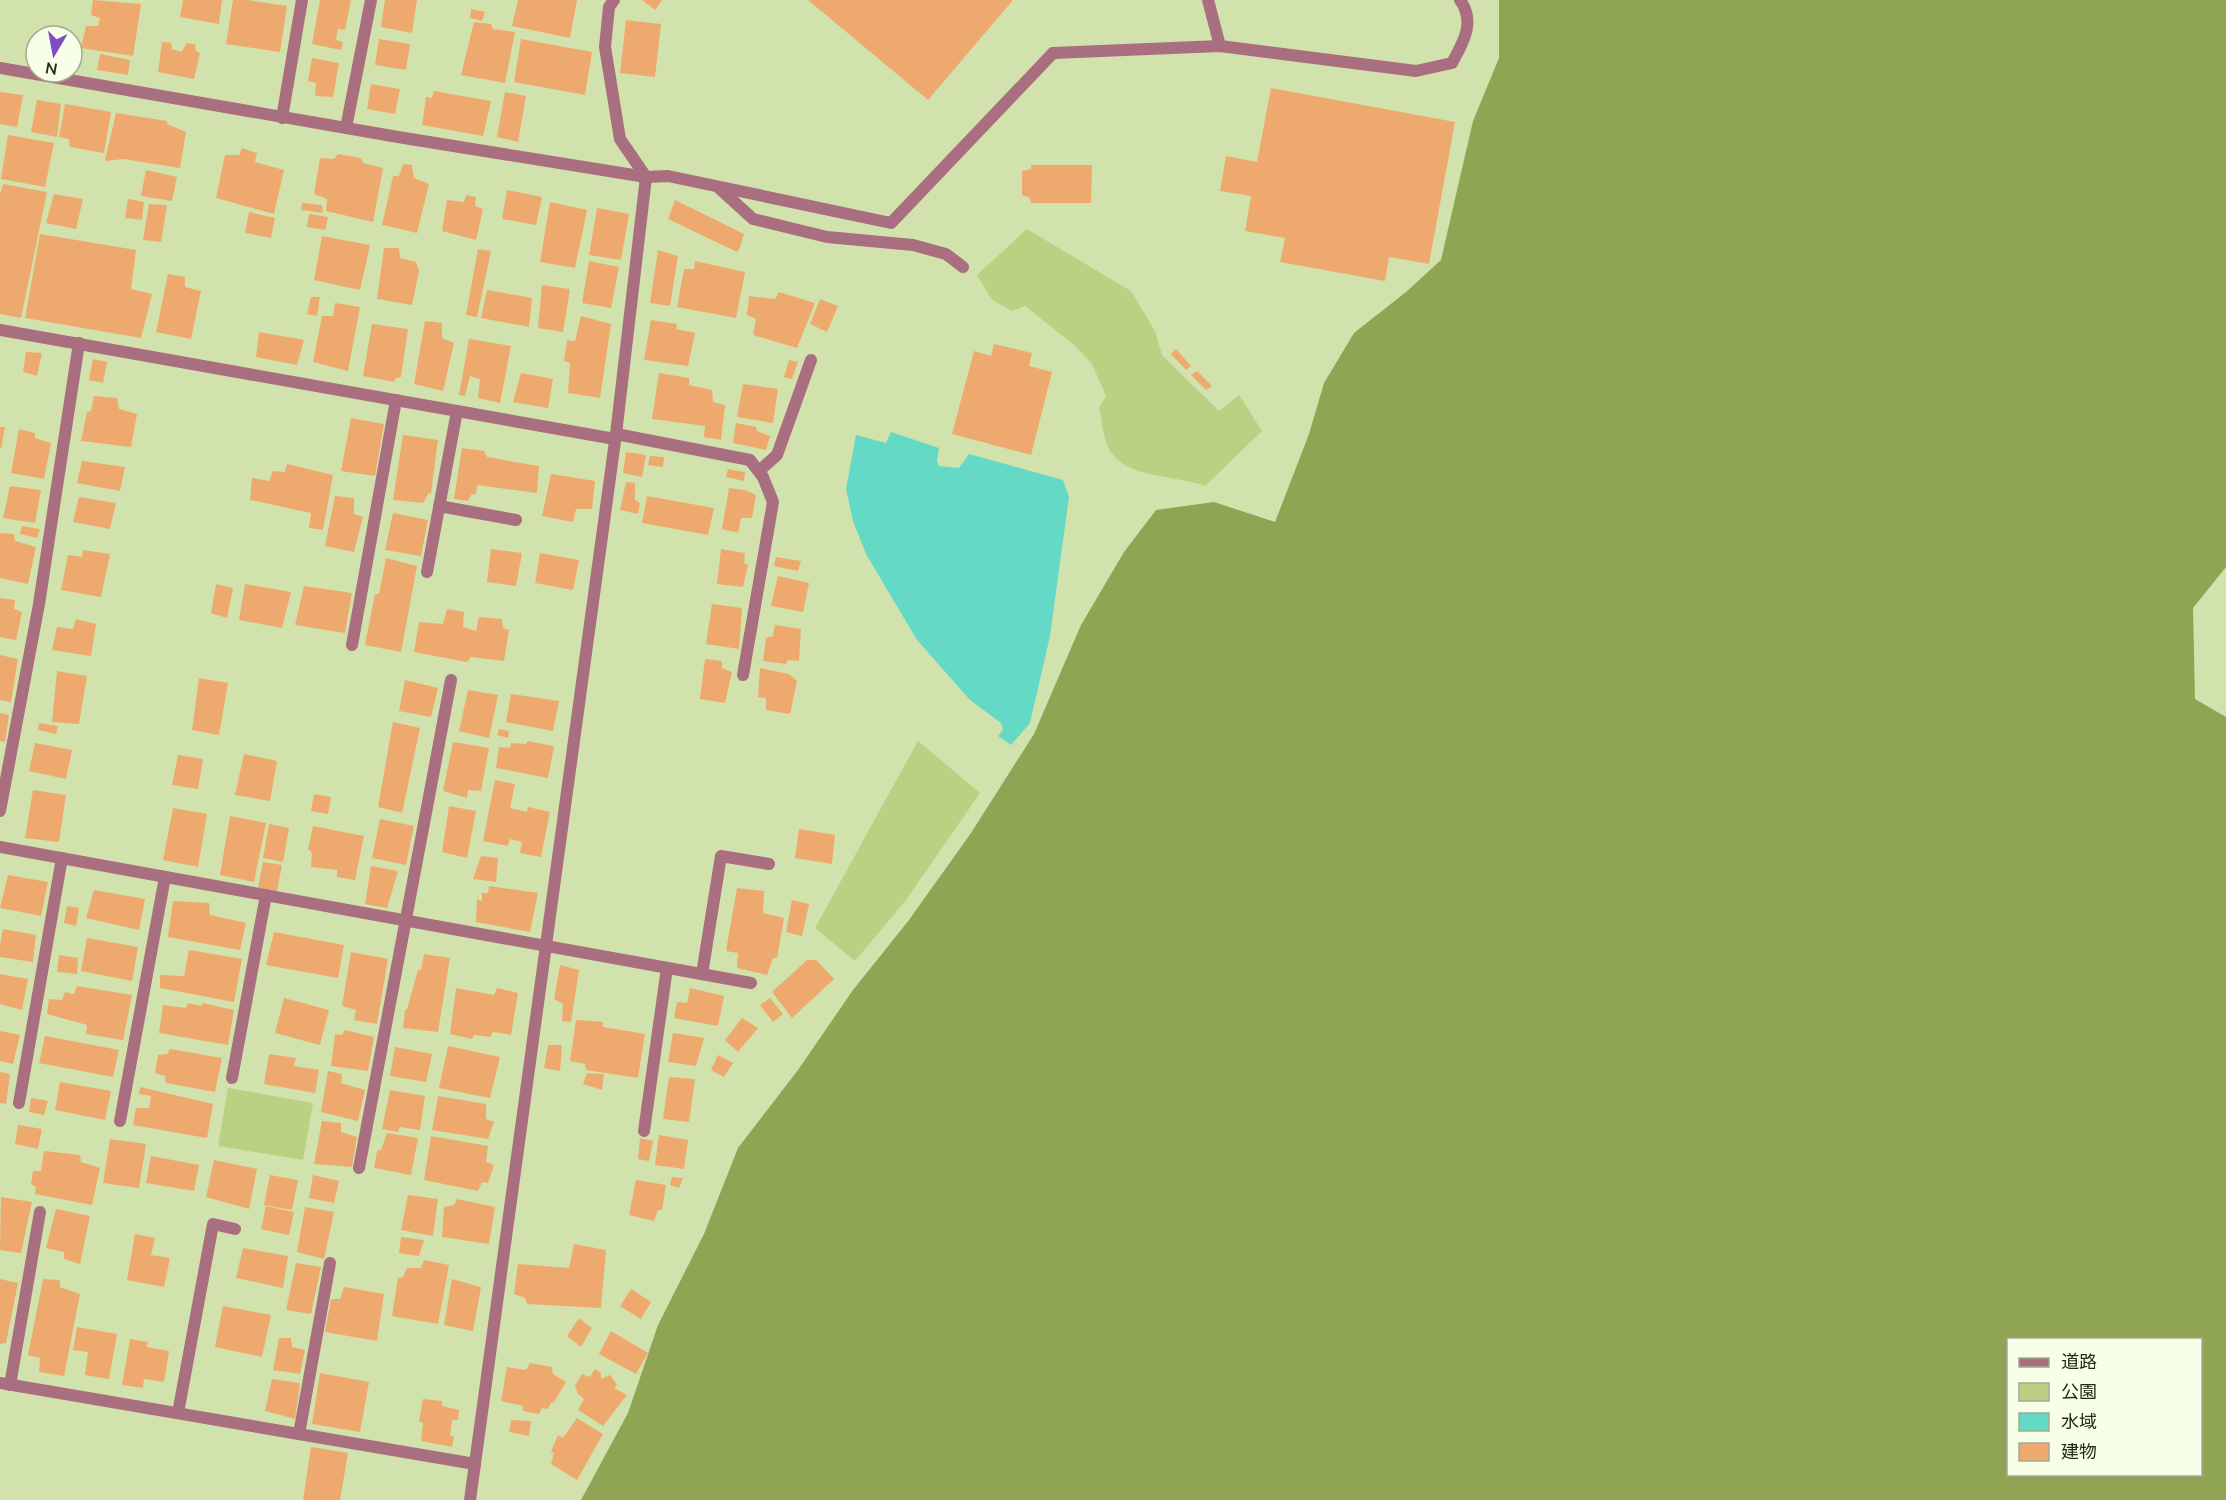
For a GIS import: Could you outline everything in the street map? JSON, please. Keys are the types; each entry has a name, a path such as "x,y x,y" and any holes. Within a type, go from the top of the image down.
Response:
{"street":[{"path":"282,118 302,0"},
{"path":"346,128 371,0"},
{"path":"1208,0 1220,46"},
{"path":"0,68 282,118 646,177 668,176 891,223 1053,53 1220,46 1416,71 1452,63 1465,39 1469,19 1460,0"},
{"path":"470,1500 544,946 616,437 646,177 620,139 605,47 610,2"},
{"path":"718,187 753,219 827,237 913,245 946,254 963,267"},
{"path":"0,330 750,460 764,477 772,502 743,675"},
{"path":"0,811 39,604 79,343"},
{"path":"759,471 777,455 811,360"},
{"path":"352,645 396,400"},
{"path":"427,572 457,411"},
{"path":"439,506 516,520"},
{"path":"358,1168 451,680"},
{"path":"0,847 751,983"},
{"path":"702,974 721,856 769,864"},
{"path":"19,1103 62,858"},
{"path":"120,1121 165,877"},
{"path":"232,1078 266,895"},
{"path":"644,1131 667,968"},
{"path":"40,1212 5,1384 475,1464"},
{"path":"178,1413 213,1224 235,1229"},
{"path":"299,1434 330,1263"}],"green space":[{"path":"1499,0 2226,0 2226,567 2193,608 2195,699 2226,717 2226,1500 581,1500 628,1413 658,1325 704,1234 738,1148 798,1070 853,990 909,920 971,833 1034,734 1081,625 1124,552 1156,510 1214,502 1275,522 1309,434 1324,383 1354,333 1406,292 1441,260 1473,121 1499,58"},
{"path":"1027,229 1131,291 1155,331 1162,355 1219,411 1239,395 1262,431 1205,486 1152,475 1127,466 1117,459 1105,440 1099,408 1106,396 1092,364 1074,345 1025,306 1012,311 992,300 977,275"},
{"path":"918,741 980,793 906,900 855,961 815,928"},
{"path":"228,1088 313,1103 303,1160 218,1146"}],"water":[{"path":"891,432 939,448 937,461 939,466 959,468 969,454 1063,480 1069,497 1050,636 1030,723 1011,745 998,736 1003,730 1001,723 970,700 917,640 866,554 853,521 846,489 856,435 886,443"}],"building":[{"path":"93,0 141,4 133,56 84,48 86,26 98,26 100,18 91,15"},
{"path":"183,0 222,0 219,24 180,17"},
{"path":"233,0 287,6 280,52 226,44"},
{"path":"320,0 351,0 345,30 338,29 336,40 343,42 341,50 312,44"},
{"path":"385,0 417,0 412,33 381,27"},
{"path":"518,0 577,0 570,38 512,26"},
{"path":"642,0 662,0 655,10"},
{"path":"808,0 1013,0 928,100"},
{"path":"471,9 485,12 482,21 470,18"},
{"path":"626,20 661,24 655,77 620,73"},
{"path":"474,22 491,24 493,29 515,32 505,83 461,75"},
{"path":"379,39 410,44 406,70 375,65"},
{"path":"521,39 592,52 585,95 514,82"},
{"path":"162,42 171,43 172,49 181,52 187,43 195,44 196,51 200,53 194,79 158,72"},
{"path":"100,54 130,60 128,75 97,70"},
{"path":"312,58 339,63 333,97 315,96 316,83 308,81"},
{"path":"371,84 400,89 395,114 367,109"},
{"path":"1271,88 1455,122 1429,264 1389,257 1385,281 1280,262 1285,238 1245,231 1251,196 1220,191 1226,156 1257,162"},
{"path":"434,91 491,101 483,136 422,125 426,97 432,98"},
{"path":"0,92 23,95 17,127 0,124"},
{"path":"505,92 526,96 518,142 497,137"},
{"path":"37,100 61,104 57,137 31,132"},
{"path":"65,104 111,112 104,153 70,147 69,139 59,137"},
{"path":"116,113 167,121 167,124 186,132 180,168 123,159 105,160"},
{"path":"8,135 54,143 45,187 1,179"},
{"path":"242,148 257,153 255,162 284,170 274,214 216,198 225,155 239,155"},
{"path":"338,154 361,158 363,163 383,168 373,222 326,211 327,199 314,194 320,158 334,159"},
{"path":"403,164 412,165 414,178 429,184 417,233 382,225 393,176 399,176"},
{"path":"1031,165 1092,165 1091,203 1031,203 1030,198 1022,195 1022,171 1031,169"},
{"path":"146,170 177,177 172,201 141,196"},
{"path":"3,184 47,192 21,318 0,314 0,194"},
{"path":"507,190 542,197 536,225 502,219"},
{"path":"54,194 83,199 76,229 46,223"},
{"path":"466,195 476,197 475,206 483,209 476,240 442,231 447,200 464,202"},
{"path":"128,199 144,202 142,220 125,218"},
{"path":"675,200 744,234 739,250 737,252 668,219"},
{"path":"550,202 587,210 575,268 540,262"},
{"path":"302,203 322,205 323,213 301,210"},
{"path":"149,204 167,205 161,242 143,240"},
{"path":"597,208 629,214 621,260 589,255"},
{"path":"249,212 275,218 271,238 245,233"},
{"path":"309,214 328,217 325,230 307,227"},
{"path":"40,234 136,250 131,289 152,294 141,338 25,318"},
{"path":"322,236 370,245 360,290 314,280"},
{"path":"384,248 399,248 400,258 416,262 419,271 412,305 377,299"},
{"path":"478,249 491,251 477,317 466,315"},
{"path":"658,250 678,256 670,306 650,303"},
{"path":"589,261 619,267 611,308 582,303"},
{"path":"695,261 745,272 736,318 677,307 684,269 694,269"},
{"path":"168,274 185,277 185,287 201,291 191,339 156,332"},
{"path":"542,285 570,289 563,332 538,328"},
{"path":"487,290 532,298 529,327 481,318"},
{"path":"779,292 815,303 797,348 753,335 756,319 747,315 749,296 775,299"},
{"path":"311,297 320,297 317,316 307,314"},
{"path":"820,299 838,306 827,332 810,324"},
{"path":"335,303 360,307 348,371 313,362 322,316 333,316"},
{"path":"581,316 611,324 600,398 568,393 570,363 564,361 567,340 575,341"},
{"path":"651,320 677,324 676,329 695,333 688,366 644,360"},
{"path":"425,321 442,323 442,338 454,343 443,391 414,384"},
{"path":"372,324 408,329 401,377 396,378 394,382 363,376"},
{"path":"259,332 304,340 297,365 256,357"},
{"path":"469,339 511,346 500,403 478,398 480,379 470,376 465,396 459,395"},
{"path":"994,344 1032,353 1029,366 1052,372 1031,455 952,434 974,351 991,356"},
{"path":"1176,349 1191,366 1186,370 1171,354"},
{"path":"26,352 42,353 37,376 23,372"},
{"path":"93,359 107,362 103,383 89,380"},
{"path":"789,360 798,362 792,379 784,377"},
{"path":"1197,371 1212,386 1206,390 1191,375"},
{"path":"521,373 553,379 548,408 513,402"},
{"path":"659,373 689,378 689,385 712,390 713,402 725,405 721,440 704,437 705,426 652,419"},
{"path":"743,384 778,389 773,423 737,417"},
{"path":"94,396 117,398 119,409 137,414 131,447 81,441 87,412 91,411"},
{"path":"351,418 384,424 375,476 341,471"},
{"path":"736,423 756,427 757,431 770,436 766,450 733,443"},
{"path":"0,427 5,427 1,449 0,448"},
{"path":"19,429 35,433 35,438 51,443 44,479 11,473"},
{"path":"403,435 438,440 431,493 423,503 393,500"},
{"path":"462,448 484,451 487,457 539,466 537,493 477,485 476,494 471,495 468,501 454,499"},
{"path":"626,452 646,455 642,477 623,473"},
{"path":"650,456 664,457 663,467 648,465"},
{"path":"82,461 125,467 120,491 77,483"},
{"path":"287,464 333,475 323,530 309,528 311,513 250,500 252,478 269,481 273,471 285,472"},
{"path":"728,469 745,472 744,481 726,477"},
{"path":"551,474 595,481 592,509 576,509 573,522 542,516"},
{"path":"626,482 635,483 635,500 640,503 638,514 620,510"},
{"path":"10,486 41,490 35,523 3,518"},
{"path":"729,488 745,490 756,495 752,518 741,518 738,533 722,529"},
{"path":"335,496 354,498 354,514 363,517 354,552 325,546"},
{"path":"647,496 714,508 708,535 642,523"},
{"path":"79,497 116,503 110,529 73,522"},
{"path":"393,513 428,520 421,556 385,550"},
{"path":"22,526 40,529 37,538 20,534"},
{"path":"0,533 14,534 15,541 36,547 28,584 0,578"},
{"path":"491,549 522,553 516,586 487,582"},
{"path":"721,549 745,553 744,563 748,565 743,587 717,584"},
{"path":"83,550 110,554 101,597 61,590 68,555 82,557"},
{"path":"540,553 579,560 573,590 535,583"},
{"path":"776,557 801,561 798,571 774,566"},
{"path":"386,558 417,566 401,652 365,645 375,594 379,594"},
{"path":"778,576 809,583 803,612 771,606"},
{"path":"216,584 233,588 227,618 211,613"},
{"path":"245,584 291,592 282,628 239,620"},
{"path":"304,586 352,593 345,633 295,625"},
{"path":"0,598 15,600 14,609 22,612 16,640 0,637"},
{"path":"712,604 742,608 739,649 706,644"},
{"path":"447,609 464,612 463,627 476,631 479,617 502,619 503,628 509,630 504,661 471,657 467,662 414,652 419,622 443,624"},
{"path":"76,619 96,624 91,656 52,650 57,627 73,629"},
{"path":"775,625 801,629 799,661 788,660 786,664 763,661 766,638 773,636"},
{"path":"0,655 18,659 11,702 0,700"},
{"path":"705,659 722,661 722,668 732,672 725,703 700,699"},
{"path":"760,668 789,674 797,681 790,714 766,710 766,698 758,697"},
{"path":"57,671 87,676 79,724 52,722"},
{"path":"199,678 228,683 219,735 192,730"},
{"path":"405,680 438,688 431,717 399,711"},
{"path":"468,690 498,695 489,738 459,731"},
{"path":"511,694 559,701 553,731 506,722"},
{"path":"0,713 9,715 5,742 0,741"},
{"path":"393,722 420,728 402,813 378,807"},
{"path":"39,723 58,726 56,734 38,730"},
{"path":"499,729 509,731 508,738 497,735"},
{"path":"528,741 554,746 548,778 496,768 499,747 510,748 511,743 526,744"},
{"path":"453,742 489,748 481,791 468,790 467,798 443,791"},
{"path":"35,743 72,750 66,779 29,771"},
{"path":"244,754 277,761 270,801 235,795"},
{"path":"178,755 203,759 198,789 172,785"},
{"path":"495,780 515,784 510,808 527,812 528,807 550,812 541,857 520,853 522,842 510,839 508,846 483,841"},
{"path":"33,790 66,795 59,842 25,838"},
{"path":"314,794 331,797 328,814 311,811"},
{"path":"449,806 476,811 467,858 442,852"},
{"path":"173,808 207,814 198,867 163,860"},
{"path":"230,816 266,823 254,882 220,875"},
{"path":"380,819 414,826 406,865 372,858"},
{"path":"269,824 289,828 283,862 263,858"},
{"path":"313,826 364,836 355,880 337,877 337,870 311,867 312,853 308,849"},
{"path":"799,829 835,835 832,864 795,858"},
{"path":"481,856 498,858 496,882 473,879"},
{"path":"263,862 282,865 277,891 258,888"},
{"path":"371,866 398,871 387,908 365,904"},
{"path":"8,875 48,882 41,916 0,908"},
{"path":"489,886 538,893 530,932 476,922 477,899 482,901 482,893 488,893"},
{"path":"737,888 764,891 763,913 784,918 777,958 773,958 767,975 737,968 738,953 726,951"},
{"path":"94,890 145,899 139,930 86,918"},
{"path":"792,900 809,904 802,936 786,932"},
{"path":"173,901 209,903 210,915 246,923 240,950 168,937"},
{"path":"67,906 79,908 76,926 64,923"},
{"path":"3,929 36,935 33,962 0,957"},
{"path":"274,932 344,945 338,978 266,965"},
{"path":"87,938 138,947 132,981 81,971"},
{"path":"189,950 242,959 234,1002 160,988 160,975 184,976"},
{"path":"351,952 388,959 377,1024 354,1020 356,1010 342,1006"},
{"path":"424,954 450,958 438,1032 403,1028 405,1010 418,970 421,970"},
{"path":"59,955 78,958 77,974 57,972"},
{"path":"807,960 816,960 834,979 792,1018 772,992"},
{"path":"560,965 579,970 571,1022 562,1021 563,1004 554,999"},
{"path":"0,974 28,979 22,1010 0,1004"},
{"path":"77,986 132,995 123,1040 86,1034 87,1025 47,1014 49,999 62,1000 65,992 74,994"},
{"path":"456,988 494,995 497,988 518,993 511,1035 493,1032 490,1037 474,1035 472,1039 450,1034"},
{"path":"690,988 724,996 718,1026 674,1018 677,1002 687,1003"},
{"path":"284,998 329,1010 320,1045 275,1033"},
{"path":"770,998 783,1014 773,1022 760,1005"},
{"path":"188,1003 201,1006 203,1003 234,1010 228,1045 159,1033 163,1005 186,1008"},
{"path":"742,1018 758,1028 738,1052 725,1040"},
{"path":"576,1020 603,1022 603,1027 645,1034 638,1078 586,1070 585,1064 570,1061"},
{"path":"345,1030 374,1037 368,1071 331,1066 335,1034 342,1035"},
{"path":"0,1031 20,1035 13,1064 0,1061"},
{"path":"673,1033 704,1038 696,1066 668,1062"},
{"path":"45,1036 119,1050 113,1077 39,1063"},
{"path":"548,1045 562,1045 560,1071 544,1068"},
{"path":"448,1046 500,1057 490,1098 439,1088"},
{"path":"395,1047 432,1054 426,1082 390,1076"},
{"path":"170,1049 222,1058 215,1092 166,1083 165,1076 155,1073 158,1055 167,1054"},
{"path":"269,1054 296,1058 294,1066 319,1070 315,1093 264,1084"},
{"path":"718,1055 733,1063 724,1077 711,1070"},
{"path":"328,1071 342,1074 341,1083 365,1090 358,1121 321,1112"},
{"path":"0,1072 10,1074 6,1104 0,1103"},
{"path":"587,1073 604,1074 602,1090 583,1084"},
{"path":"669,1077 695,1079 689,1122 663,1119"},
{"path":"60,1082 111,1091 105,1120 55,1110"},
{"path":"140,1087 213,1104 207,1138 133,1125 136,1108 149,1108 151,1096 139,1094"},
{"path":"390,1090 425,1096 420,1130 400,1127 398,1132 382,1129"},
{"path":"438,1096 486,1104 486,1119 494,1122 488,1139 432,1130"},
{"path":"31,1098 48,1101 44,1115 29,1112"},
{"path":"322,1121 341,1123 341,1132 357,1137 352,1167 314,1164"},
{"path":"18,1125 42,1129 38,1149 15,1144"},
{"path":"387,1133 418,1138 411,1175 374,1168 377,1151 381,1150"},
{"path":"659,1135 688,1140 684,1169 655,1165"},
{"path":"431,1136 488,1146 486,1162 494,1165 488,1183 482,1182 478,1191 424,1180"},
{"path":"640,1138 653,1141 649,1161 638,1159"},
{"path":"110,1139 146,1144 139,1188 103,1183"},
{"path":"44,1151 80,1155 81,1162 100,1168 92,1205 35,1194 36,1187 31,1184 33,1171 41,1171"},
{"path":"151,1156 199,1165 194,1191 146,1183"},
{"path":"214,1160 257,1169 249,1209 206,1197"},
{"path":"270,1175 298,1180 292,1210 264,1205"},
{"path":"313,1175 339,1181 334,1203 309,1198"},
{"path":"672,1177 683,1178 679,1188 670,1185"},
{"path":"636,1180 666,1185 662,1210 658,1210 654,1221 629,1215"},
{"path":"408,1195 438,1199 433,1236 401,1230"},
{"path":"1,1197 32,1202 21,1253 0,1250"},
{"path":"457,1199 495,1207 489,1244 442,1237 444,1207 454,1205"},
{"path":"266,1206 294,1212 289,1235 261,1229"},
{"path":"305,1207 334,1212 324,1259 297,1252"},
{"path":"56,1209 90,1216 80,1264 64,1259 64,1252 46,1248"},
{"path":"135,1234 155,1238 151,1255 170,1258 164,1287 127,1280"},
{"path":"401,1237 424,1240 419,1256 399,1253"},
{"path":"574,1244 606,1250 601,1308 527,1304 525,1298 514,1294 518,1264 569,1268"},
{"path":"243,1248 288,1256 283,1288 236,1278"},
{"path":"424,1260 449,1265 438,1324 392,1316 398,1278 403,1277 407,1268 421,1268"},
{"path":"296,1263 321,1267 311,1314 286,1310"},
{"path":"0,1279 18,1283 6,1343 0,1344"},
{"path":"43,1279 60,1280 60,1287 80,1294 64,1376 39,1372 40,1358 28,1355"},
{"path":"452,1279 481,1287 473,1331 444,1325"},
{"path":"344,1287 384,1294 377,1341 325,1332 331,1299 340,1299"},
{"path":"631,1289 651,1302 641,1319 620,1306"},
{"path":"223,1306 271,1315 262,1357 215,1347"},
{"path":"579,1318 592,1328 581,1347 567,1336"},
{"path":"77,1327 117,1334 109,1379 85,1375 88,1352 73,1350"},
{"path":"611,1331 648,1353 636,1374 599,1354"},
{"path":"279,1338 291,1338 292,1347 305,1350 300,1374 273,1370"},
{"path":"130,1339 148,1342 147,1347 169,1351 164,1382 144,1379 143,1388 122,1385"},
{"path":"530,1363 552,1367 553,1374 566,1382 554,1402 548,1409 542,1408 539,1414 523,1411 523,1406 501,1401 507,1367 526,1370"},
{"path":"595,1369 601,1373 601,1379 610,1375 617,1385 614,1388 627,1395 603,1426 578,1410 584,1399 578,1394 575,1386 582,1374 590,1377"},
{"path":"320,1373 369,1382 360,1432 312,1424"},
{"path":"272,1379 300,1383 295,1419 265,1411"},
{"path":"423,1399 442,1401 442,1406 459,1410 458,1420 452,1420 450,1435 454,1437 452,1447 421,1441 423,1423 419,1421"},
{"path":"577,1418 603,1434 577,1480 551,1464 554,1453 551,1452 558,1435 563,1438"},
{"path":"511,1420 531,1421 529,1436 509,1432"},
{"path":"311,1447 348,1453 340,1500 303,1500"}]}
